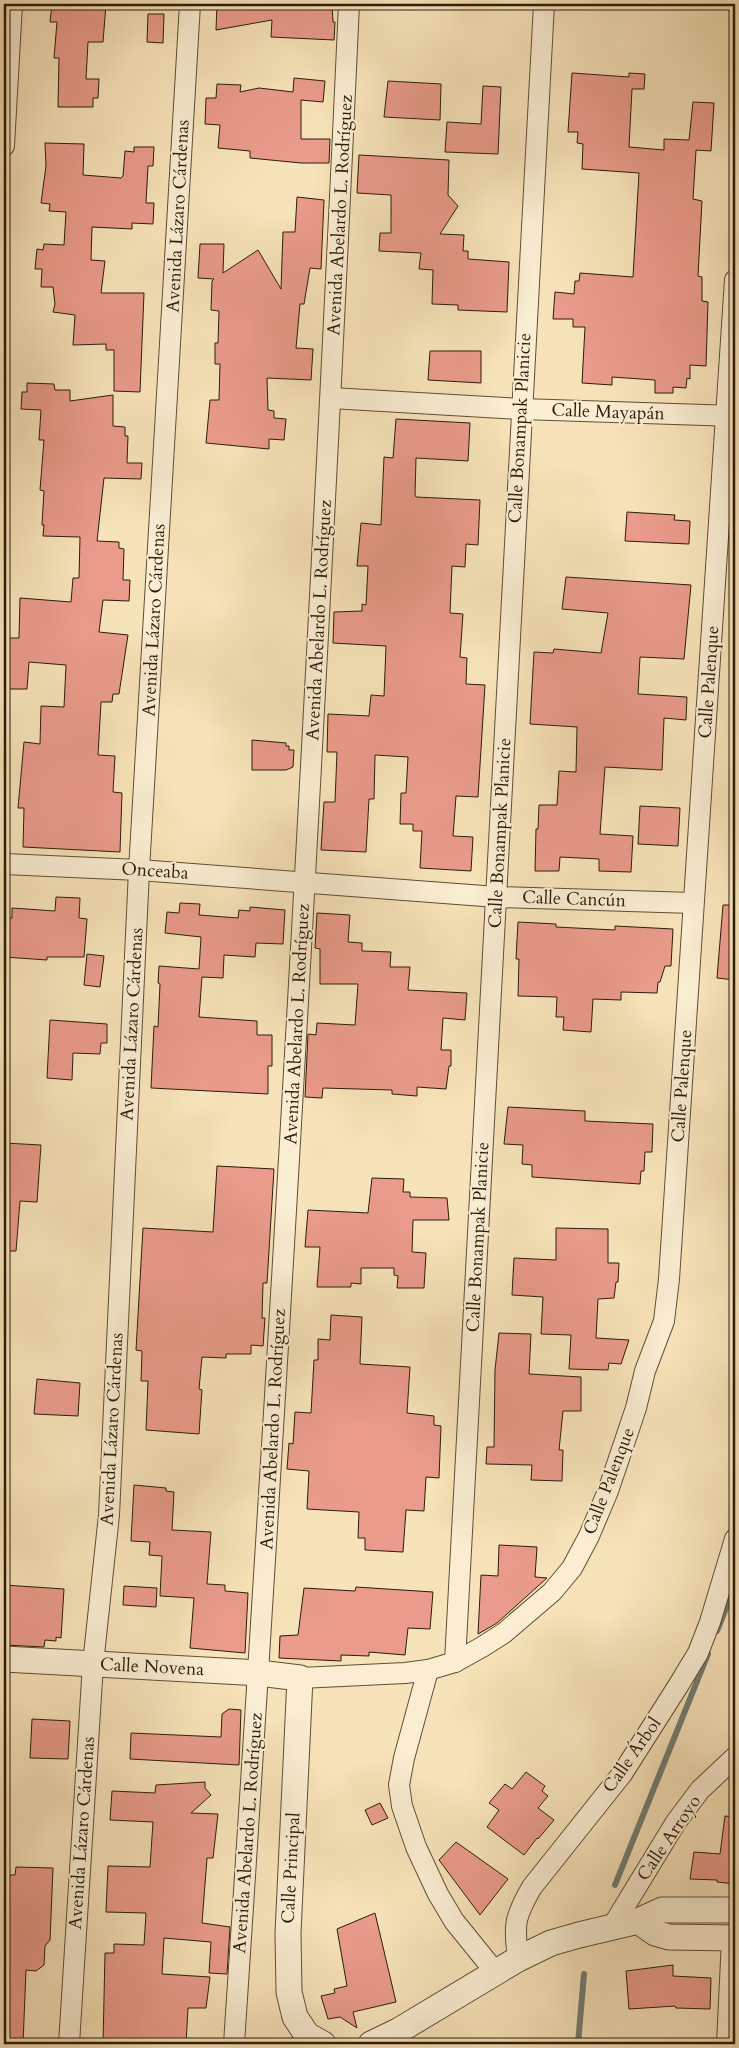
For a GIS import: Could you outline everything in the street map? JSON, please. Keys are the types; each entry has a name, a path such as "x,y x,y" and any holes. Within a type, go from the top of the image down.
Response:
{"street":[{"path":"4,146 12,4"},
{"name":"Avenida Lázaro Cárdenas","path":"69,2044 93,1664 109,1515 139,870 190,4"},
{"name":"Avenida Abelardo L. Rodríguez","path":"234,2044 305,882 331,398 349,4"},
{"name":"Calle Bonampak Planicie","path":"455,1662 544,4"},
{"name":"Calle Palenque","path":"300,1678 406,1673 428,1670 455,1662 482,1648 504,1633 552,1592 572,1568 608,1491 636,1408 644,1371 664,1321 670,1279 693,903 731,416 735,280"},
{"name":"Calle Mayapán","path":"331,398 521,409 731,416"},
{"name":"Onceaba","path":"4,864 139,870 305,882"},
{"name":"Calle Cancún","path":"305,882 497,897 693,903"},
{"name":"Calle Árbol","path":"518,1959 515,1921 523,1903 532,1887 622,1774 693,1662 710,1622 735,1539"},
{"name":"Calle Novena","path":"4,1659 258,1673 300,1678"},
{"path":"428,1670 399,1784 402,1806 416,1846 438,1894 454,1920 496,1972"},
{"name":"Calle Principal","path":"300,1678 288,1933 288,1982 295,2017 307,2035 323,2044"},
{"name":"Calle Arroyo","path":"612,1927 676,1822 700,1790 735,1757"},
{"path":"371,2044 398,2031 518,1959 551,1943 638,1922 655,1912 670,1909 735,1910"},
{"path":"638,1922 655,1933 669,1936 734,1938 727,2044"}],"building":[{"path":"52,4 106,4 103,42 88,42 86,79 99,79 98,98 93,98 93,107 58,107 59,58 54,58 57,22 50,22"},
{"path":"217,4 332,4 333,22 335,22 334,40 271,37 272,20 216,30"},
{"path":"148,14 164,14 163,43 147,42"},
{"path":"572,73 629,77 629,73 645,74 644,89 632,89 629,147 664,150 664,139 689,140 693,102 714,103 711,151 696,150 693,199 702,201 698,276 702,277 702,301 708,302 706,366 690,365 690,379 687,378 686,388 673,387 673,393 655,393 655,380 612,377 612,385 582,383 585,327 573,327 573,319 553,319 555,292 574,294 575,281 579,281 580,273 633,277 639,173 582,169 583,144 577,143 578,132 568,132"},
{"path":"294,78 325,81 323,102 301,100 301,139 330,139 329,163 301,163 250,158 250,151 218,148 220,125 205,124 206,98 216,98 217,84 241,85 240,92 259,88 293,92"},
{"path":"388,81 441,84 440,120 384,117"},
{"path":"483,86 501,87 498,154 445,152 447,122 481,124"},
{"path":"45,143 84,144 83,175 121,178 123,176 125,151 134,152 134,147 154,147 153,166 148,166 146,203 154,203 153,224 132,223 132,229 92,227 91,260 105,261 101,293 144,293 140,392 114,391 114,350 106,350 106,344 73,345 75,315 53,312 55,304 53,287 41,287 42,269 35,269 37,249 43,250 44,244 64,245 66,212 49,211 50,204 41,203 46,166"},
{"path":"359,155 449,160 448,195 458,206 440,234 464,235 463,251 468,251 468,259 509,262 507,312 458,310 458,305 432,304 433,270 419,269 421,253 379,251 380,233 391,233 391,195 357,193"},
{"path":"297,197 324,200 321,269 310,268 304,304 300,304 296,348 313,349 311,380 267,378 268,410 274,411 274,418 286,419 284,440 269,439 269,449 206,443 210,400 219,400 220,364 215,364 215,343 218,343 219,311 211,310 212,281 214,279 198,278 200,244 224,244 223,273 258,250 281,289 283,232 295,232"},
{"path":"430,351 481,351 481,383 428,380"},
{"path":"27,383 54,384 55,390 70,390 70,401 113,395 113,426 125,427 125,436 128,436 127,463 142,463 141,479 104,478 97,541 119,542 119,548 124,549 123,580 130,580 129,601 103,600 99,632 128,635 119,694 113,694 112,702 101,702 98,755 115,756 113,792 122,793 120,852 23,847 24,808 18,808 24,742 40,744 41,706 64,707 66,665 29,662 27,689 4,689 5,638 19,638 20,598 71,602 73,578 79,578 80,537 43,536 44,491 40,490 44,440 39,440 41,410 21,409 22,392 27,392"},
{"path":"396,419 470,423 468,461 416,458 415,495 416,497 480,500 478,545 466,544 465,567 452,566 450,613 463,614 460,657 467,658 466,684 485,685 478,797 456,796 453,836 473,837 471,871 420,868 422,831 413,831 413,824 400,824 401,793 406,793 408,757 375,755 374,799 369,799 366,852 321,850 324,802 335,802 337,752 327,752 328,714 369,716 371,695 384,696 386,646 333,643 334,612 362,611 362,604 366,605 368,566 357,566 361,523 381,525 384,457 393,458"},
{"path":"627,512 675,515 674,520 690,521 689,544 625,541"},
{"path":"566,577 691,585 684,659 640,657 638,694 687,697 686,720 664,718 662,770 605,767 600,834 633,836 631,872 599,871 599,859 560,857 559,871 535,871 536,829 538,829 539,805 557,805 559,771 576,772 577,727 530,724 534,652 553,653 554,649 601,653 608,613 562,609"},
{"path":"252,740 286,743 286,746 289,746 289,750 294,750 293,767 286,770 252,770"},
{"path":"640,806 680,808 678,846 638,844"},
{"path":"56,897 80,898 79,918 87,919 84,957 47,957 47,960 4,957 4,918 12,918 12,908 55,911"},
{"path":"180,903 200,904 199,915 238,918 239,910 250,911 250,907 285,910 283,944 256,943 255,957 224,955 223,978 202,977 199,1017 257,1021 257,1035 272,1035 272,1066 268,1066 268,1094 151,1088 154,1026 158,1027 159,966 199,969 201,937 165,933 167,912 179,913"},
{"path":"723,905 735,905 735,980 717,978"},
{"path":"317,913 350,915 348,942 362,943 362,951 391,952 390,967 410,967 408,990 467,993 465,1020 443,1018 441,1050 451,1050 451,1066 449,1066 446,1089 417,1087 417,1096 392,1094 392,1090 323,1088 322,1098 305,1097 308,1034 316,1035 317,1023 355,1025 358,984 320,984 320,949 315,948"},
{"path":"518,922 556,924 556,927 615,930 615,926 673,929 671,966 665,966 660,982 658,982 657,993 621,992 621,1000 593,999 591,1032 563,1030 564,1017 556,1017 557,997 518,996 519,959 516,959"},
{"path":"87,954 104,956 100,987 84,985"},
{"path":"50,1020 107,1024 107,1043 101,1043 100,1054 73,1053 72,1080 47,1078"},
{"path":"508,1107 585,1111 585,1121 653,1124 652,1152 645,1152 644,1171 641,1171 640,1184 532,1177 532,1165 522,1164 523,1145 504,1144"},
{"path":"4,1143 41,1145 37,1202 20,1201 16,1251 4,1251"},
{"path":"217,1166 274,1169 267,1283 263,1283 262,1318 265,1318 263,1346 251,1345 251,1354 226,1354 226,1358 202,1357 199,1389 202,1390 199,1434 146,1430 148,1381 141,1381 142,1351 136,1350 143,1228 213,1232"},
{"path":"372,1178 404,1179 403,1192 410,1192 410,1197 447,1198 449,1220 413,1220 412,1252 426,1253 424,1288 397,1288 398,1276 394,1275 394,1268 361,1268 361,1284 351,1283 351,1287 317,1287 320,1247 305,1247 308,1210 368,1213"},
{"path":"556,1228 608,1229 608,1263 619,1263 618,1282 616,1282 614,1298 598,1299 596,1338 629,1340 621,1364 609,1363 608,1370 569,1369 571,1335 541,1334 543,1297 512,1295 514,1258 556,1260"},
{"path":"331,1315 362,1317 360,1364 410,1367 407,1413 434,1416 434,1425 441,1426 439,1478 426,1477 424,1511 406,1510 403,1552 365,1550 365,1538 358,1538 359,1512 307,1509 309,1471 287,1469 289,1443 293,1444 295,1412 311,1413 314,1360 318,1360 318,1339 330,1340"},
{"path":"499,1333 531,1334 529,1374 581,1377 581,1411 563,1411 559,1450 563,1450 562,1481 531,1480 532,1465 486,1464 487,1447 494,1447 495,1370"},
{"path":"37,1379 80,1383 78,1416 34,1414"},
{"path":"134,1485 166,1488 166,1491 174,1492 172,1530 211,1532 207,1584 225,1585 225,1591 248,1593 245,1653 190,1648 194,1598 160,1596 162,1556 149,1555 150,1542 131,1541"},
{"path":"499,1545 537,1547 535,1577 547,1578 497,1623 478,1634 481,1575 498,1576"},
{"path":"4,1585 64,1589 61,1638 56,1637 56,1641 45,1640 44,1647 4,1645"},
{"path":"124,1586 157,1588 156,1607 123,1605"},
{"path":"356,1587 433,1592 430,1629 408,1628 405,1655 369,1652 369,1656 341,1655 341,1661 279,1658 280,1636 298,1635 304,1588 355,1591"},
{"path":"229,1709 241,1710 239,1765 130,1759 131,1733 221,1737 222,1714"},
{"path":"32,1719 70,1721 68,1759 30,1758"},
{"path":"526,1772 545,1786 542,1791 548,1796 538,1808 554,1820 524,1855 487,1827 499,1810 489,1803 505,1784 512,1789"},
{"path":"205,1782 205,1788 211,1795 191,1813 218,1814 213,1858 207,1858 202,1923 230,1927 227,1974 209,1973 211,1942 164,1938 162,1974 210,1977 206,2008 188,2008 186,2044 103,2044 105,1953 114,1953 114,1944 144,1945 146,1913 106,1912 108,1866 150,1867 153,1822 110,1820 112,1791 155,1793 156,1785"},
{"path":"380,1803 388,1818 372,1825 365,1810"},
{"path":"725,1816 735,1817 735,1884 717,1882 717,1880 690,1879 694,1852 720,1854"},
{"path":"456,1842 508,1879 480,1915 439,1860"},
{"path":"16,1867 53,1868 50,1940 45,1946 44,1965 36,1971 26,1970 23,2044 4,2044 4,1881 8,1881 8,1875 15,1875"},
{"path":"375,1913 396,2002 353,2012 357,2028 340,2017 328,2019 321,1996 335,1993 334,1989 347,1986 337,1929"},
{"path":"673,1965 673,1976 711,1978 710,2009 676,2008 675,2006 629,2009 626,1971"}],"waterway":[{"path":"717,1631 735,1586"},
{"path":"615,1885 708,1654"},
{"path":"578,2044 584,1974"}]}
